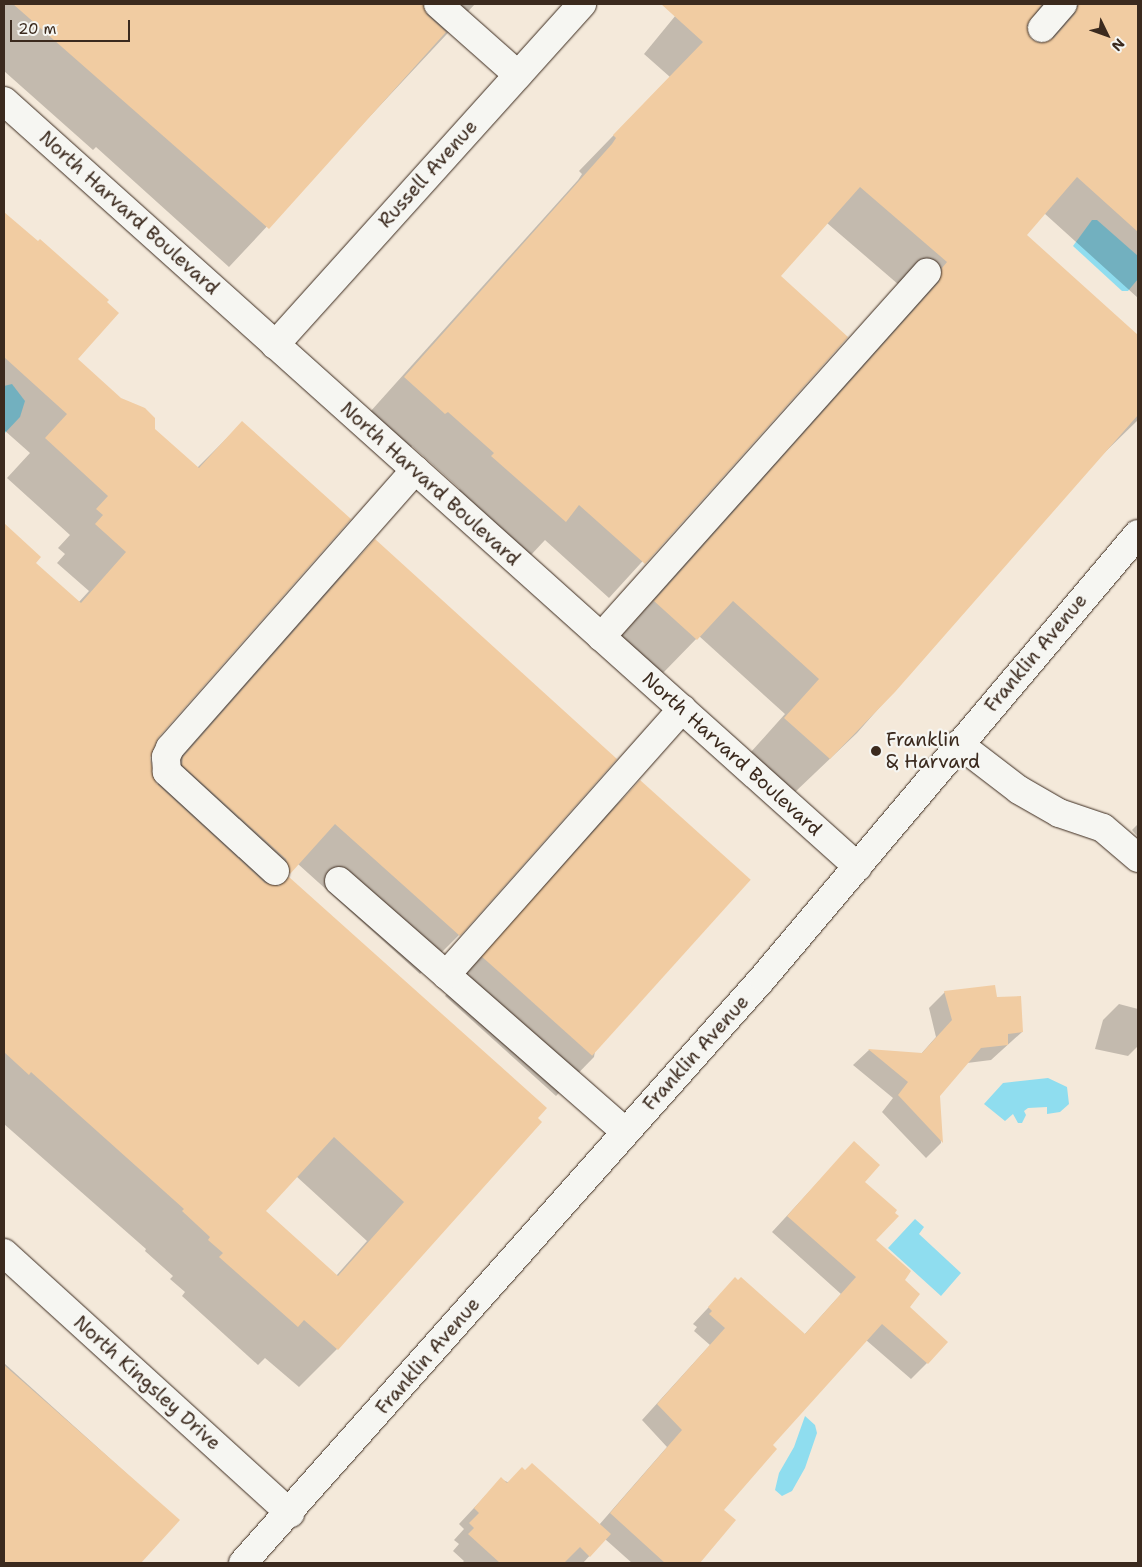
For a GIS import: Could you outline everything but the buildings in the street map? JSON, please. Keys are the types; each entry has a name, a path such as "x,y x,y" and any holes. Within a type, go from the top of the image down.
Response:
{"street":[{"path":"438,4 518,75"},
{"name":"Russell Avenue","path":"275,345 582,4"},
{"path":"1042,28 1063,4"},
{"name":"North Harvard Boulevard","path":"4,100 858,867"},
{"path":"601,637 926,272"},
{"path":"275,870 166,772 166,757 170,748 415,470"},
{"name":"Franklin Avenue","path":"243,1563 626,1132 858,867 959,744 1138,534"},
{"path":"446,974 682,709"},
{"path":"959,744 1019,790 1058,812 1103,828 1138,858"},
{"path":"339,881 626,1132"},
{"name":"North Kingsley Drive","path":"4,1253 290,1512"}],"water":[{"path":"1092,220 1097,220 1138,256 1138,279 1128,291 1122,291 1073,246"},
{"path":"12,384 25,401 20,417 4,434 4,386"},
{"path":"1048,1078 1067,1087 1069,1104 1060,1112 1047,1114 1047,1107 1028,1108 1024,1111 1026,1115 1022,1123 1018,1123 1013,1114 1005,1121 984,1104 1003,1083"},
{"path":"915,1219 924,1227 919,1234 961,1273 941,1296 888,1248"},
{"path":"805,1416 815,1425 817,1433 805,1468 792,1491 782,1496 775,1490 779,1473 794,1447"}],"place":[{"name":"Franklin & Harvard","path":"876,751"}]}
